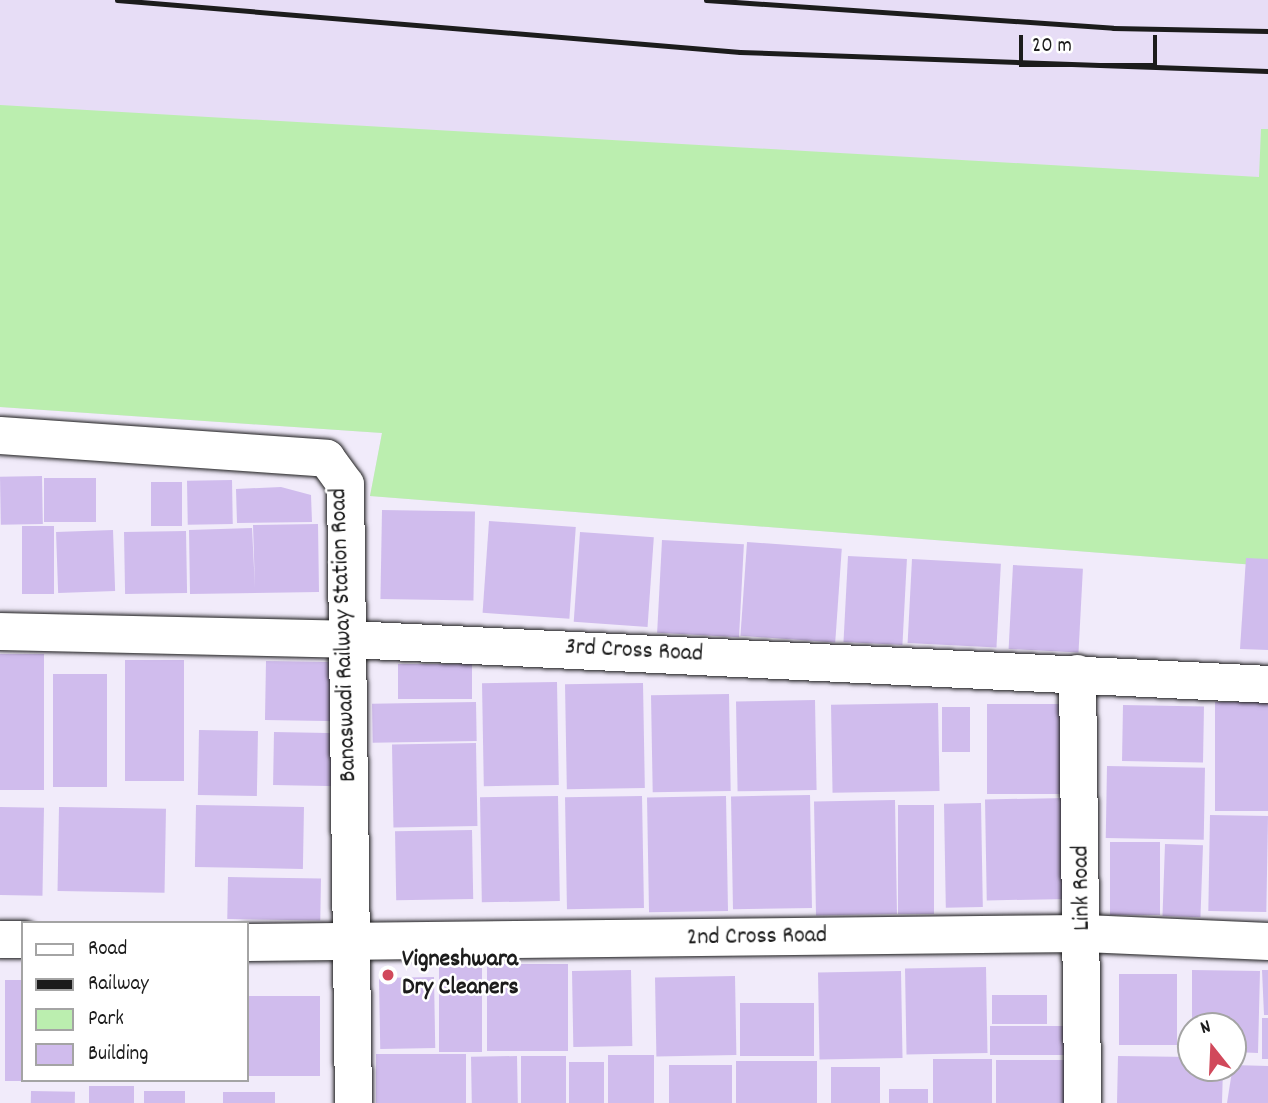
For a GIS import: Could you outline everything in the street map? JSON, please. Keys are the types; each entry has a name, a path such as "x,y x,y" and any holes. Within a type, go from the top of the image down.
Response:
{"street":[{"name":"Banaswadi Railway Station Road","path":"0,435 326,458 345,484 353,1103"},
{"name":"3rd Cross Road","path":"0,631 349,639 1268,684"},
{"name":"Link Road","path":"1077,673 1084,933 1082,1103"},
{"name":"2nd Cross Road","path":"248,942 350,944 1084,933 1268,941"},
{"path":"0,939 21,939"}],"shaded area":[{"path":"0,0 1268,0 1268,566 370,496 382,433 0,407"}],"green space":[{"path":"0,105 1259,177 1261,129 1268,129 1268,566 370,496 382,433 0,407"}],"building":[{"path":"42,476 43,524 1,525 0,477"},
{"path":"44,478 96,478 96,522 44,522"},
{"path":"232,480 233,524 188,525 187,481"},
{"path":"151,482 182,482 182,526 151,526"},
{"path":"281,487 311,495 312,522 237,523 236,489"},
{"path":"382,510 475,512 473,601 380,599"},
{"path":"489,521 576,527 569,619 483,613"},
{"path":"318,524 319,592 190,594 189,530 252,528 255,588 253,525"},
{"path":"22,526 54,526 54,594 22,594"},
{"path":"113,530 115,591 58,593 56,532"},
{"path":"186,531 187,593 125,594 124,532"},
{"path":"580,532 654,537 648,627 574,622"},
{"path":"662,540 744,544 739,637 657,633"},
{"path":"747,542 842,549 835,642 740,636"},
{"path":"848,556 907,559 902,645 843,642"},
{"path":"1246,558 1268,559 1268,650 1240,649"},
{"path":"912,559 1001,564 996,648 908,643"},
{"path":"1013,565 1083,569 1079,653 1009,649"},
{"path":"0,654 44,654 44,790 0,790"},
{"path":"125,660 184,660 184,781 125,781"},
{"path":"266,661 341,662 340,721 265,720"},
{"path":"398,664 472,664 472,699 398,699"},
{"path":"53,674 107,674 107,787 53,787"},
{"path":"557,682 559,785 484,786 482,683"},
{"path":"643,683 645,788 567,789 565,684"},
{"path":"729,694 731,791 653,792 651,695"},
{"path":"815,700 817,790 738,791 736,701"},
{"path":"476,702 477,741 373,743 372,704"},
{"path":"1215,702 1268,702 1268,811 1215,811"},
{"path":"938,703 940,791 833,793 831,705"},
{"path":"987,704 1061,704 1061,794 987,794"},
{"path":"1123,705 1204,706 1203,762 1122,761"},
{"path":"942,707 970,707 970,752 942,752"},
{"path":"199,730 258,731 257,796 198,795"},
{"path":"274,732 341,733 340,786 273,785"},
{"path":"476,743 477,826 393,827 392,744"},
{"path":"1107,766 1205,768 1204,840 1106,838"},
{"path":"810,795 812,908 733,909 731,796"},
{"path":"558,796 560,901 482,902 480,797"},
{"path":"642,796 644,908 567,909 565,797"},
{"path":"726,796 728,911 649,912 647,797"},
{"path":"1067,798 1069,899 987,900 985,799"},
{"path":"895,800 897,914 816,915 814,801"},
{"path":"981,803 983,907 946,908 944,804"},
{"path":"196,805 304,807 303,869 195,867"},
{"path":"898,805 934,805 934,914 898,914"},
{"path":"0,807 44,808 42,896 0,895"},
{"path":"59,807 166,809 165,893 58,891"},
{"path":"1210,815 1268,816 1266,912 1208,911"},
{"path":"472,830 473,899 396,900 395,831"},
{"path":"1110,842 1160,842 1160,915 1110,915"},
{"path":"1165,844 1203,845 1200,917 1162,916"},
{"path":"228,877 321,879 320,921 227,919"},
{"path":"487,964 568,964 568,1051 487,1051"},
{"path":"439,965 482,965 482,1052 439,1052"},
{"path":"986,967 988,1053 907,1054 905,968"},
{"path":"631,970 632,1046 573,1047 572,971"},
{"path":"1192,970 1260,971 1258,1053 1247,1053 1247,1012 1192,1012"},
{"path":"1262,970 1268,970 1268,1015 1264,1015"},
{"path":"901,971 903,1058 820,1059 818,972"},
{"path":"1119,974 1177,974 1177,1045 1119,1045"},
{"path":"735,976 736,1055 656,1056 655,977"},
{"path":"434,977 435,1048 380,1049 379,978"},
{"path":"5,980 21,980 21,1081 5,1081"},
{"path":"992,995 1047,995 1047,1024 992,1024"},
{"path":"248,996 320,996 320,1076 248,1076"},
{"path":"740,1003 814,1003 814,1056 740,1056"},
{"path":"1262,1018 1268,1018 1268,1059 1262,1059"},
{"path":"990,1026 1073,1026 1073,1055 990,1055"},
{"path":"376,1054 466,1054 466,1103 376,1103"},
{"path":"608,1055 654,1055 654,1103 608,1103"},
{"path":"517,1056 518,1103 472,1103 471,1057"},
{"path":"521,1056 566,1056 566,1103 521,1103"},
{"path":"1118,1056 1177,1057 1177,1082 1223,1082 1222,1103 1117,1103"},
{"path":"933,1059 992,1059 992,1103 933,1103"},
{"path":"996,1060 1073,1060 1073,1103 996,1103"},
{"path":"736,1061 817,1061 817,1103 736,1103"},
{"path":"569,1062 604,1062 604,1103 569,1103"},
{"path":"669,1065 732,1065 732,1103 669,1103"},
{"path":"1247,1065 1268,1066 1268,1103 1227,1103 1230,1082 1247,1082"},
{"path":"831,1067 880,1067 880,1103 831,1103"},
{"path":"89,1086 134,1086 134,1103 89,1103"},
{"path":"889,1089 928,1089 928,1103 889,1103"},
{"path":"31,1091 75,1092 75,1103 31,1103"},
{"path":"144,1091 185,1091 185,1103 144,1103"},
{"path":"223,1092 275,1092 275,1103 223,1103"}],"railway":[{"path":"117,0 740,52 1268,71"},
{"path":"706,0 1113,28 1268,31"}],"place":[{"name":"Vigneshwara Dry Cleaners","path":"388,975"}]}
